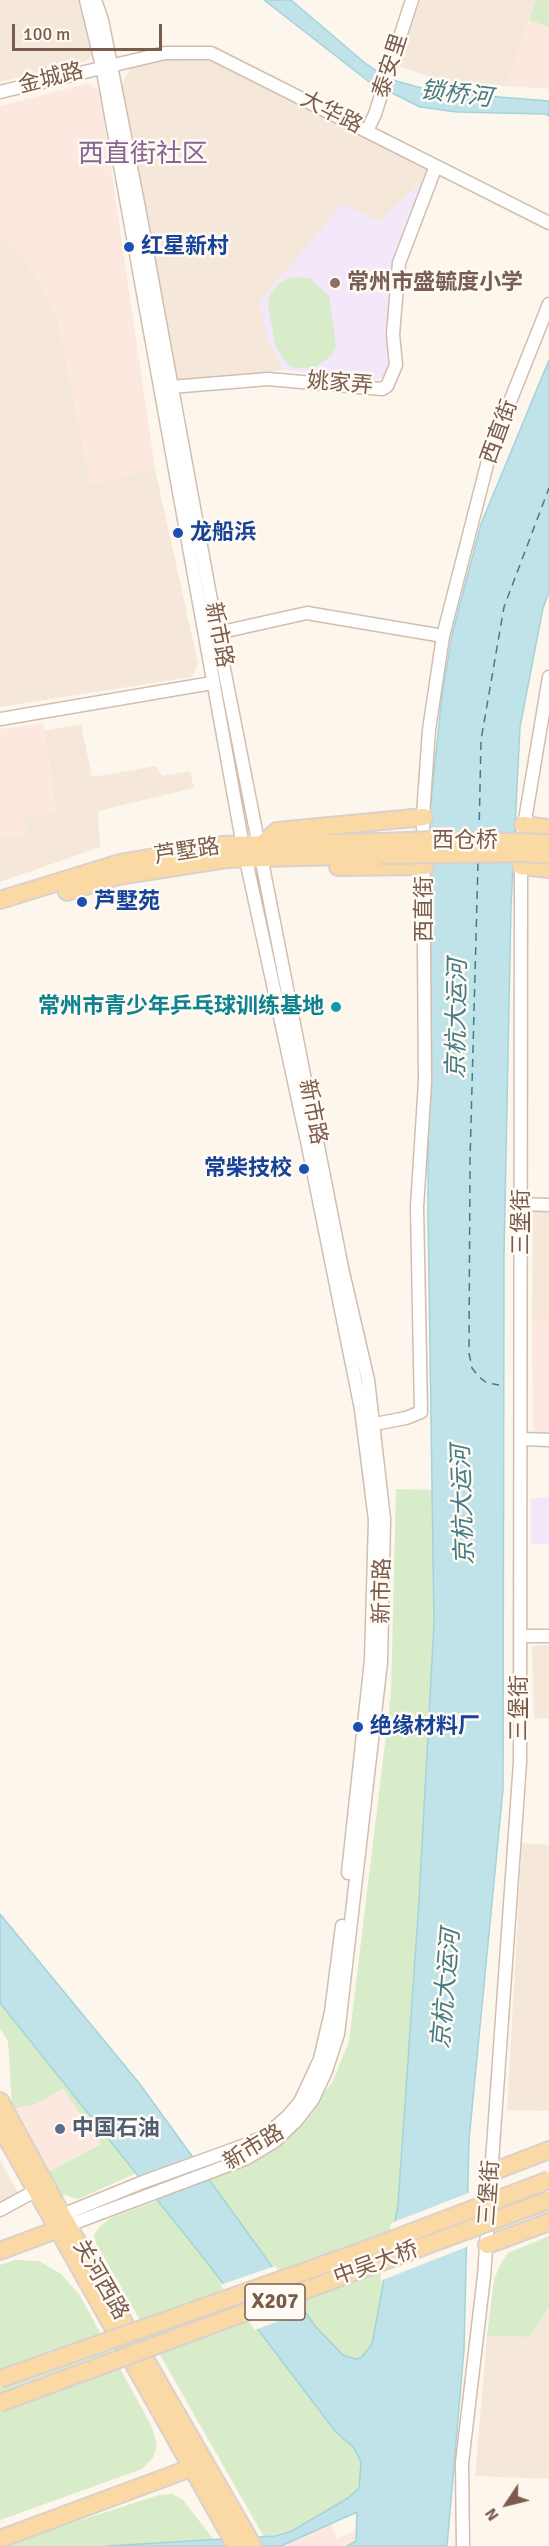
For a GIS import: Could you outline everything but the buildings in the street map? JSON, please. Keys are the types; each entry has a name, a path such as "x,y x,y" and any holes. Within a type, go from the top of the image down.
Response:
{"main road":[{"path":"424,817 277,831 262,852 287,868 424,866"},
{"path":"523,825 549,828"},
{"name":"西仓桥","path":"380,848 434,840 549,843"},
{"name":"芦墅路","path":"0,900 120,863 222,846 244,853"},
{"name":"芦墅路","path":"0,912 118,876 226,860 244,853 380,848"},
{"name":"西仓桥","path":"380,848 549,855"},
{"path":"520,866 549,869"},
{"name":"关河西路","path":"0,2101 60,2222 193,2463 236,2536 253,2546"},
{"name":"关河西路","path":"0,2126 35,2191 60,2222"},
{"path":"492,2172 549,2150"},
{"name":"中吴大桥","path":"0,2379 204,2308 549,2180"},
{"name":"中吴大桥","path":"0,2403 549,2200"},
{"path":"0,2239 60,2222"},
{"path":"0,2251 60,2222"},
{"path":"487,2245 549,2222"},
{"path":"0,2370 97,2334 204,2308"},
{"path":"0,2413 157,2353 209,2326"},
{"path":"0,2530 193,2463"},
{"path":"0,2539 193,2463"}],"street":[{"name":"新市路","path":"60,2222 150,2194 245,2159 275,2141 296,2121 313,2099 326,2071 338,2034 381,1662 384,1520 375,1424 368,1380 342,1268 171,387 106,66 86,0"},
{"name":"新市路","path":"60,2222 143,2182 202,2162 265,2136 300,2102 320,2059 331,2012 345,1904 371,1648 375,1520 361,1409 308,1146 244,853 212,683 95,0"},
{"path":"397,0 411,3"},
{"name":"泰安里","path":"367,131 375,114 411,3"},
{"name":"大华路","path":"106,66 165,53 211,53 549,223"},
{"name":"金城路","path":"0,92 106,66"},
{"name":"姚家弄","path":"171,387 268,379 382,389 387,386 396,365 393,334 399,263 436,166"},
{"name":"西直街","path":"375,1424 406,1418 421,1412 417,1207 425,1082 424,817 429,730 443,636 491,449 549,304"},
{"path":"217,633 306,613 443,636"},
{"name":"三堡街","path":"463,2546 462,2463 487,2245 520,1762 523,1204 520,866 523,825 549,676"},
{"path":"0,719 212,683"},
{"path":"523,1204 549,1205"},
{"path":"522,1439 549,1440"},
{"path":"521,1636 549,1636"},
{"path":"0,2210 35,2191"}],"shaded area":[{"path":"0,0 80,0 93,54 87,61 0,82"},
{"path":"420,0 536,0 506,86 438,80 399,66"},
{"path":"529,20 549,27 549,89 506,86"},
{"name":"红星新村","path":"165,60 212,61 429,171 424,186 419,184 380,222 269,341 284,370 176,381 121,85 131,67"},
{"path":"89,83 100,92 155,469 91,484 57,317 36,274 0,234 0,106"},
{"name":"常州市盛毓度小学","path":"419,184 424,186 396,264 395,364 387,376 376,380 284,370 269,341 259,302 343,204 380,222"},
{"path":"0,234 36,274 57,317 91,484 155,469 198,664 192,677 0,707"},
{"path":"43,723 56,813 25,817 27,834 0,838 0,729"},
{"path":"81,724 92,777 156,766 162,776 190,771 194,788 98,811 100,847 0,882 0,838 27,834 24,817 56,813 44,731"},
{"path":"533,1207 549,1208 549,1321 532,1321"},
{"path":"532,1321 549,1321 549,1435 533,1434"},
{"path":"549,1497 549,1544 531,1544 531,1499"},
{"path":"549,1645 549,1718 534,1719 532,1646"},
{"path":"522,1843 549,1845 549,2111 507,2110"},
{"path":"63,2089 101,2144 46,2173 12,2109 36,2104"},
{"path":"0,2160 19,2194 0,2205"},
{"path":"549,2306 549,2479 475,2476 487,2336 530,2337"},
{"path":"331,2524 337,2539 357,2530 356,2541 347,2546 281,2546"}],"green space":[{"path":"536,0 549,0 549,27 529,20"},
{"path":"288,278 311,279 329,296 336,345 332,355 313,369 291,367 283,358 275,345 268,305 270,294 279,284"},
{"path":"396,1489 433,1490 434,1623 419,1901 398,2205 372,2344 361,2359 355,2359 343,2355 316,2327 208,2178 257,2159 280,2143 308,2114 333,2081 349,2041 391,1694"},
{"path":"0,2003 137,2173 78,2199 58,2193 46,2173 101,2144 63,2089 36,2104 12,2109 8,2041 0,2029"},
{"path":"159,2200 335,2431 354,2448 361,2462 359,2488 348,2498 292,2530 264,2537 96,2243 94,2235 100,2226 111,2218"},
{"path":"549,2236 549,2306 530,2337 487,2336 494,2280 500,2265 508,2253"},
{"path":"15,2260 39,2261 61,2274 79,2294 151,2425 157,2445 153,2458 142,2469 0,2520 0,2265"},
{"path":"172,2494 182,2499 215,2541 107,2546 0,2546 159,2495"}],"water":[{"name":"锁桥河","path":"264,0 291,0 365,63 389,79 436,92 549,101 549,116 545,114 457,112 420,107 368,81"},
{"name":"京杭大运河","path":"549,360 549,592 543,608 520,727 511,906 504,1255 503,1789 469,2140 464,2350 447,2546 347,2546 356,2541 357,2512 281,2546 107,2546 274,2536 292,2531 348,2498 359,2488 361,2462 354,2448 335,2431 206,2261 0,2003 0,1914 139,2083 316,2327 343,2355 355,2359 361,2358 372,2344 398,2205 419,1901 434,1623 428,1211 429,820 442,696 452,635 481,524"}],"pier":[{"path":"471,2192 469,2246 380,2281 391,2223"},
{"path":"275,2266 307,2310 255,2330 220,2285"}],"ferry route":[{"path":"479,834 481,740 504,607 549,488"},
{"path":"478,863 470,1160 469,1353 472,1368 479,1377 487,1383 499,1385"}],"place":[{"name":"红星新村","path":"129,247"},
{"name":"常州市盛毓度小学","path":"335,283"},
{"name":"龙船浜","path":"178,533"},
{"name":"芦墅苑","path":"82,902"},
{"name":"常州市青少年乒乓球训练基地","path":"336,1007"},
{"name":"常柴技校","path":"304,1169"},
{"name":"绝缘材料厂","path":"358,1727"},
{"name":"中国石油","path":"60,2129"}],"district":[{"name":"西直街社区","path":"143,155"}]}
